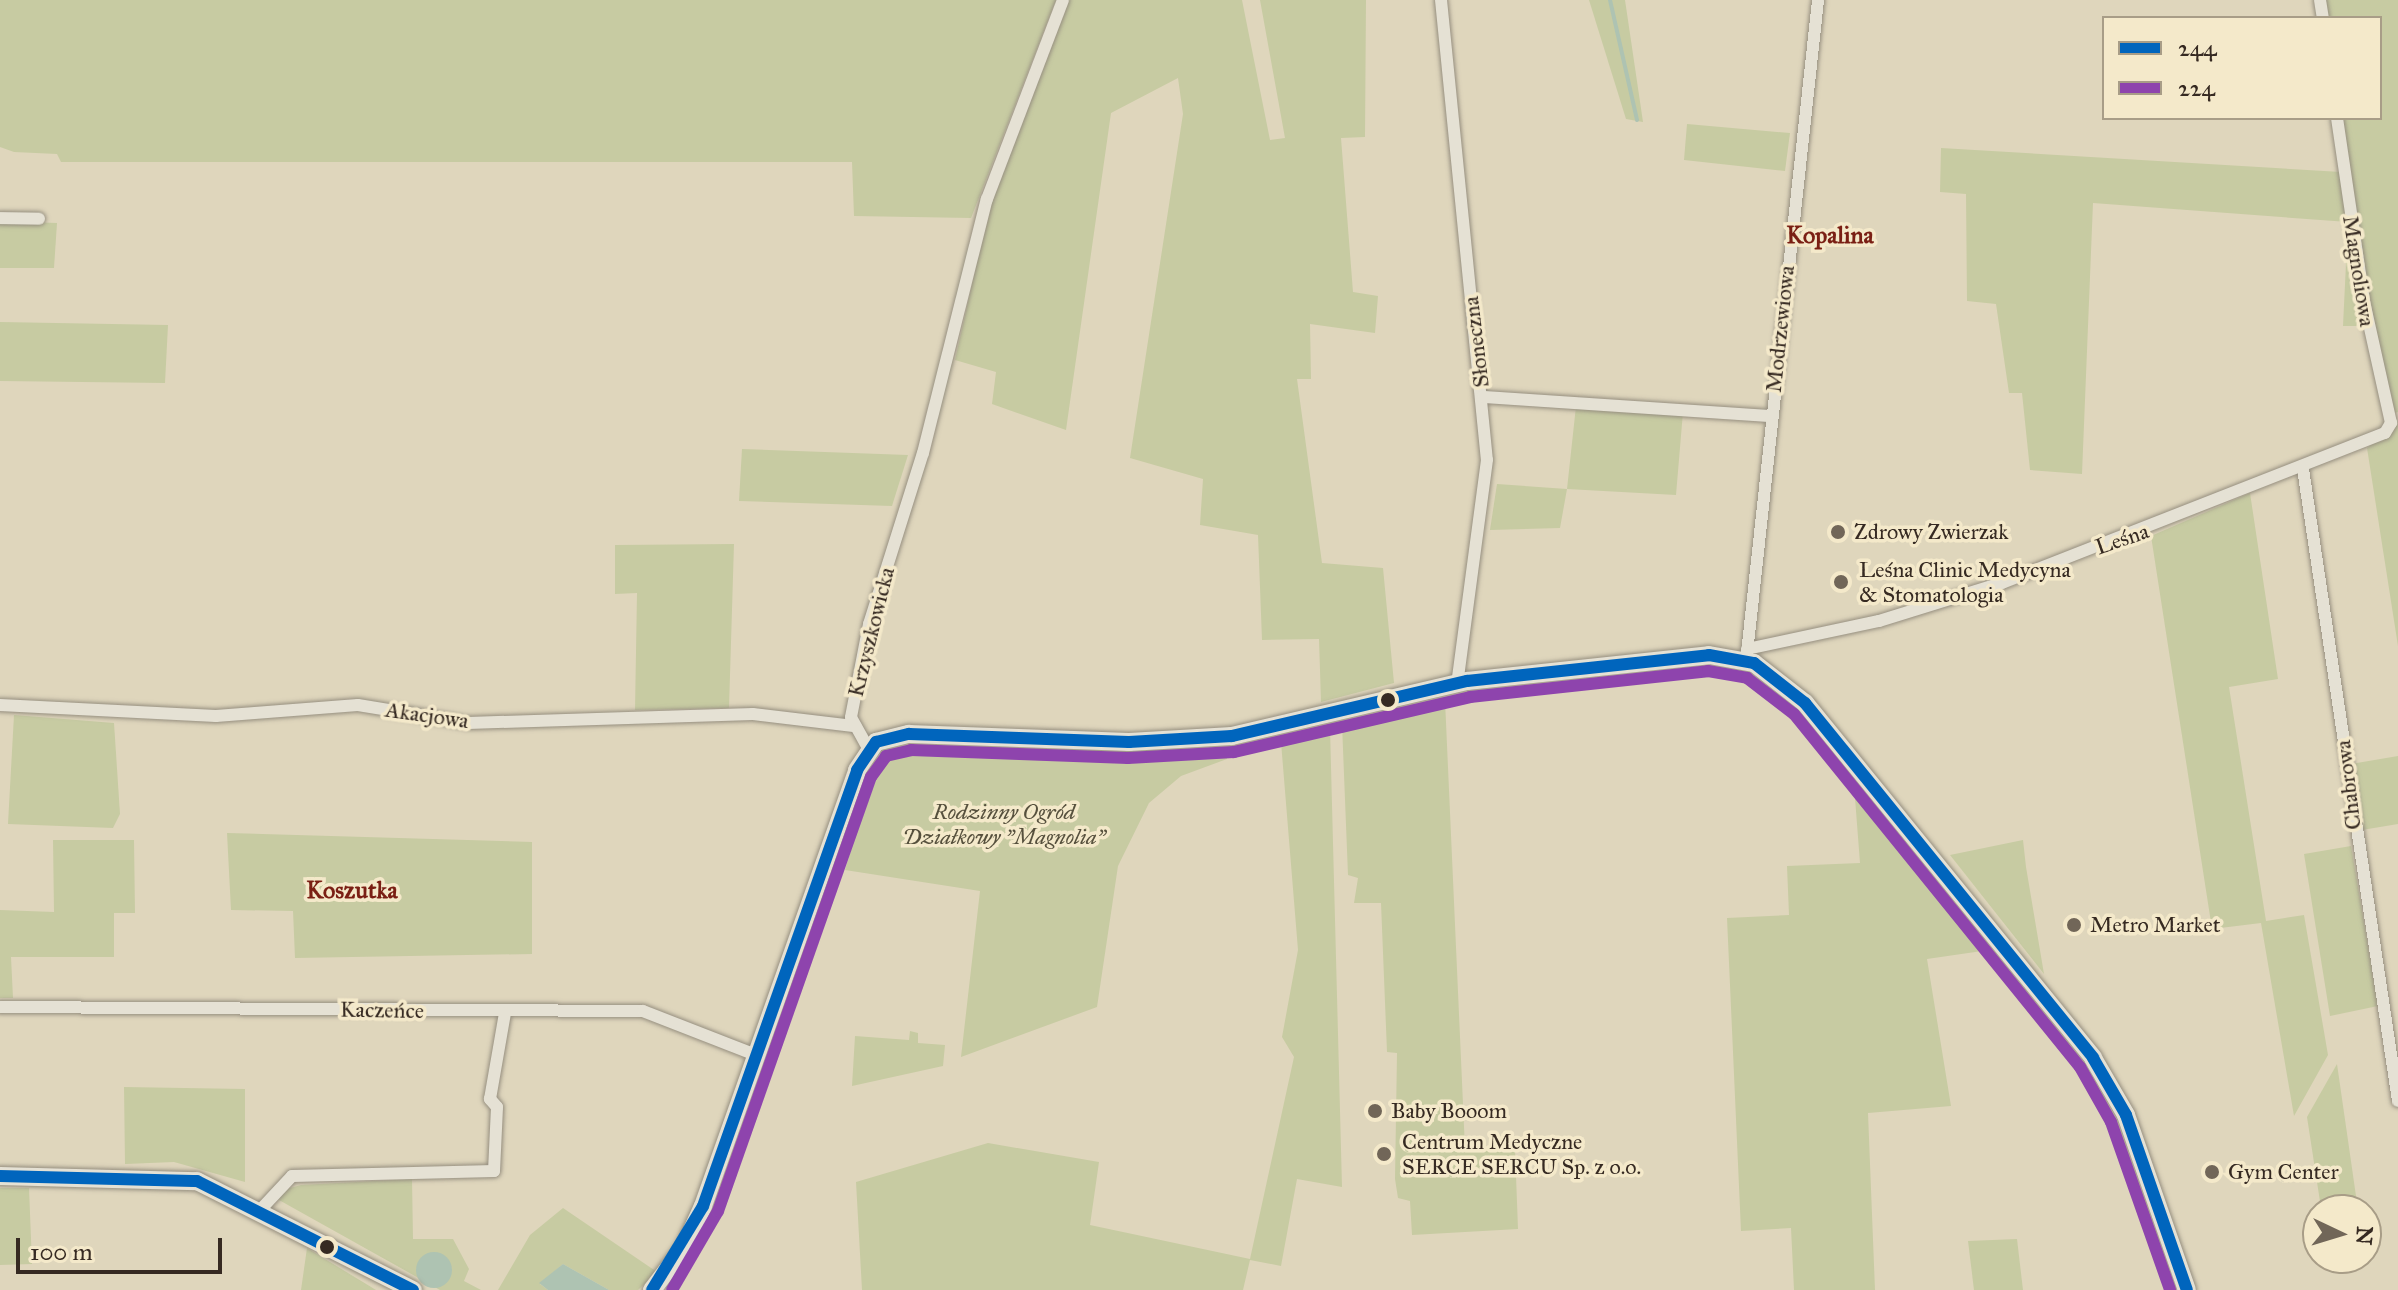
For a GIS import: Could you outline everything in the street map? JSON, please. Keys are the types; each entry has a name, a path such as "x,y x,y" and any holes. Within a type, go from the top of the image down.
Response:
{"street":[{"name":"Krzyszkowicka","path":"868,748 853,726 869,624 951,353 987,199 1063,0"},
{"name":"Słoneczna","path":"1441,0 1483,397 1487,488 1457,684"},
{"name":"Modrzewiowa","path":"1746,654 1818,0"},
{"name":"Magnoliowa","path":"2337,120 2359,273 2391,423"},
{"path":"0,218 39,219"},
{"path":"1483,397 1770,416"},
{"name":"Leśna","path":"1746,654 1953,600 2359,449 2391,423"},
{"name":"Chabrowa","path":"2303,469 2398,1101"},
{"path":"652,1290 695,1225 868,748 909,734 1129,742 1236,736 1457,684 1691,656 1746,654 1805,703 2112,1083 2187,1290"},
{"name":"Akacjowa","path":"0,705 216,716 358,705 468,723 753,714 853,726"},
{"name":"Kaczeńce","path":"0,1007 505,1013 643,1011 756,1055"},
{"path":"262,1208 292,1176 494,1171 497,1107 490,1099 505,1013"},
{"path":"0,1176 197,1181 262,1208 413,1290"}],"green space":[{"path":"0,0 1056,0 971,218 854,216 852,162 61,162 57,154 14,152 0,147"},
{"path":"1067,0 1242,0 1270,140 1285,138 1260,0 1366,0 1365,137 1341,138 1353,292 1378,296 1375,333 1310,324 1311,379 1297,379 1322,563 1383,568 1394,683 1321,702 1319,639 1262,640 1258,535 1200,525 1203,479 1130,458 1183,114 1178,78 1111,113 1066,430 992,404 996,372 955,360 991,200"},
{"path":"1589,0 1625,0 1643,122 1626,119"},
{"path":"2325,0 2398,0 2398,412 2385,415 2343,120 2382,120 2382,16 2327,16"},
{"path":"1687,124 1790,133 1785,171 1684,160"},
{"path":"1941,148 2341,172 2348,222 2093,203 2082,474 2030,470 2022,393 2009,393 1996,304 1967,301 1966,194 1940,192"},
{"path":"0,221 57,223 54,268 0,268"},
{"path":"2348,222 2353,280 2362,326 2343,326"},
{"path":"0,322 168,325 165,383 0,381"},
{"path":"1577,397 1683,412 1676,495 1567,489"},
{"path":"2398,424 2398,646 2367,448"},
{"path":"742,449 908,455 892,506 739,501"},
{"path":"1497,484 1567,489 1560,528 1490,530"},
{"path":"2250,493 2278,679 2229,687 2266,921 2304,915 2328,1055 2294,1116 2261,923 2212,929 2151,536"},
{"path":"734,544 729,708 635,710 637,593 615,594 615,545"},
{"path":"1445,700 1465,1149 1515,1149 1518,1229 1412,1235 1410,1201 1398,1198 1395,1179 1397,1053 1387,1052 1381,903 1354,903 1358,878 1348,875 1342,724"},
{"path":"14,715 114,723 120,814 113,828 8,824"},
{"path":"1330,728 1342,1187 1297,1179 1281,1266 1250,1260 1243,1290 862,1290 856,1182 988,1143 1099,1162 1090,1225 1250,1259 1294,1057 1282,1037 1298,950 1281,742"},
{"name":"Rodzinny Ogród Działkowy \"Magnolia\"","path":"900,747 1227,751 1227,759 1181,776 1149,803 1118,866 1097,1007 961,1057 980,891 845,870 874,775"},
{"path":"2398,756 2398,824 2362,830 2351,764"},
{"path":"1854,785 1982,951 1927,959 1951,1106 1868,1113 1875,1290 1794,1290 1791,1228 1741,1231 1727,918 1789,915 1787,866 1860,863"},
{"path":"227,833 532,842 532,954 295,958 293,911 231,910"},
{"path":"53,840 134,840 135,913 114,913 114,957 11,957 13,998 0,998 0,910 54,912"},
{"path":"2023,840 2026,867 2044,974 1950,855"},
{"path":"2351,846 2378,1006 2330,1016 2304,854"},
{"path":"910,1031 918,1033 918,1043 945,1045 943,1066 852,1086 855,1036 909,1040"},
{"path":"2337,1064 2356,1194 2319,1194 2307,1117"},
{"path":"124,1087 245,1089 245,1182 174,1162 125,1164"},
{"path":"412,1179 413,1239 453,1239 469,1269 464,1281 481,1290 440,1290 279,1200 283,1190 301,1185"},
{"path":"0,1188 29,1188 32,1264 0,1265"},
{"path":"563,1208 657,1272 638,1290 609,1290 563,1264 540,1284 548,1290 498,1290 530,1235"},
{"path":"2017,1239 2023,1290 1974,1290 1968,1241"},
{"path":"307,1248 376,1290 301,1290"}],"shaded area":[{"path":"434,1252 447,1257 452,1270 447,1283 434,1288 421,1283 416,1270 421,1257"},
{"path":"563,1264 609,1290 548,1290 539,1283"}],"waterway":[{"path":"1610,0 1637,120"}],"transit line":[{"name":"244","path":"652,1290 703,1206 857,770 876,742 909,734 1129,742 1232,736 1467,681 1709,655 1754,663 1805,703 2093,1058 2126,1115 2187,1290"},
{"name":"224","path":"672,1290 718,1211 871,777 886,756 911,750 1128,758 1234,752 1470,697 1708,671 1747,678 1794,714 2080,1067 2111,1122 2170,1290"},
{"name":"244","path":"0,1176 197,1181 413,1290"}],"place":[{"name":"Zdrowy Zwierzak","path":"1838,532"},
{"name":"Leśna Clinic Medycyna & Stomatologia","path":"1841,582"},
{"name":"Metro Market","path":"2074,925"},
{"name":"Baby Booom","path":"1375,1111"},
{"name":"Centrum Medyczne SERCE SERCU Sp. z o.o.","path":"1384,1154"},
{"name":"Gym Center","path":"2212,1172"}],"district":[{"name":"Kopalina","path":"1830,236"},
{"name":"Koszutka","path":"352,891"}]}
